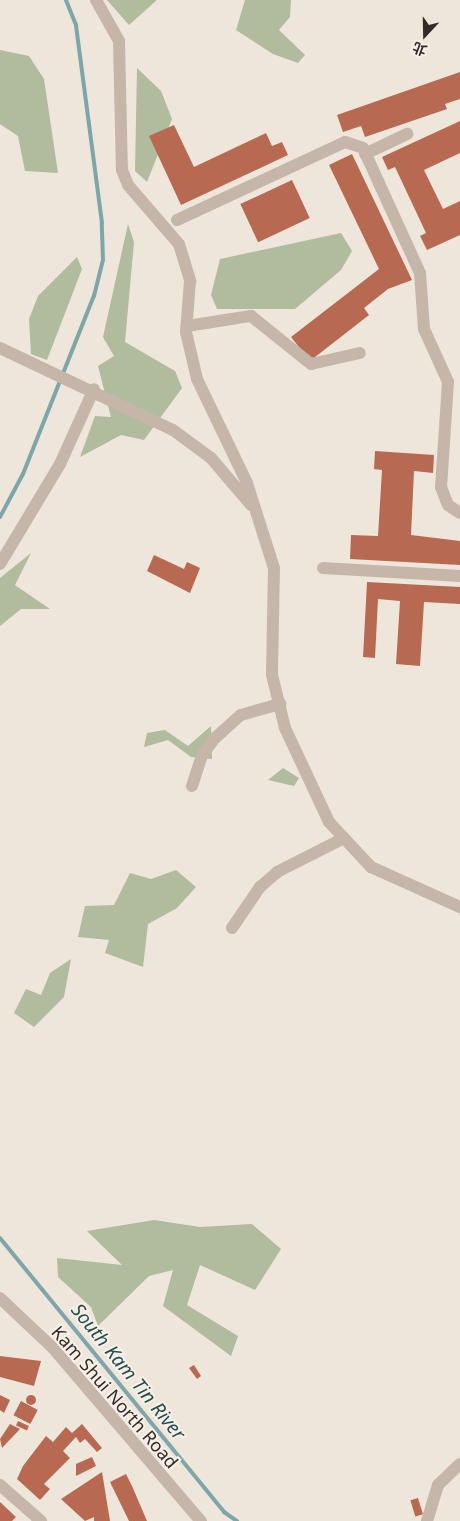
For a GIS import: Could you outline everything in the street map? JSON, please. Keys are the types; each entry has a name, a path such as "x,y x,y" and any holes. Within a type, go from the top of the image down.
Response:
{"street":[{"path":"96,0 119,41 122,170 128,185 179,244 190,281 187,326 197,379 247,483 274,568 272,675 286,728 326,815 371,867 460,907"},
{"path":"365,154 407,134"},
{"path":"177,220 345,142 355,142 365,154 420,274 424,329 448,382 441,487 448,505 460,513"},
{"path":"187,326 251,316 311,364 360,353"},
{"path":"0,348 94,389 173,430 211,458 253,506"},
{"path":"0,564 60,464 94,389"},
{"path":"322,568 460,576"},
{"path":"192,786 202,755 214,739 241,715 280,704"},
{"path":"232,928 260,887 277,872 344,838"},
{"name":"Kam Shui North Road","path":"0,1298 53,1348 201,1521"},
{"path":"427,1521 438,1485 460,1464"},
{"path":"0,1485 41,1521"}],"green space":[{"path":"107,0 157,0 129,25"},
{"path":"245,0 291,0 290,17 279,30 305,55 298,63 273,54 236,30"},
{"path":"0,50 29,56 44,79 58,173 25,171 18,136 0,124"},
{"path":"137,68 161,91 172,119 147,182 135,171"},
{"path":"128,224 134,242 125,342 175,371 182,388 144,440 121,435 80,457 95,416 111,417 98,366 114,356 103,337"},
{"path":"341,233 352,251 341,270 295,309 217,309 211,295 220,259"},
{"path":"77,257 82,269 47,360 31,354 29,319 38,296"},
{"path":"31,553 15,585 50,609 21,609 0,626 0,578"},
{"path":"211,726 212,759 191,757 168,740 144,747 147,733 165,730 188,746"},
{"path":"283,768 299,778 294,786 268,780"},
{"path":"176,870 196,887 177,908 148,924 143,967 105,953 109,940 78,937 85,906 114,905 130,873 151,879"},
{"path":"71,959 64,997 34,1027 14,1013 26,989 41,995 50,973"},
{"path":"154,1220 200,1227 252,1224 281,1249 255,1290 200,1265 187,1305 238,1336 231,1356 163,1306 173,1270 149,1276 98,1326 91,1307 58,1277 57,1258 122,1265 87,1231"}],"building":[{"path":"460,72 460,99 445,104 447,109 365,137 361,126 343,132 337,115"},
{"path":"460,121 460,153 424,170 443,209 460,201 460,235 427,250 420,236 426,233 395,167 388,170 382,157"},
{"path":"174,125 194,167 266,133 272,146 282,142 288,155 181,205 149,136"},
{"path":"352,154 412,280 388,289 364,308 369,315 310,361 291,337 379,269 329,165"},
{"path":"292,180 310,218 258,242 240,204"},
{"path":"375,451 434,455 433,473 414,471 411,535 460,541 460,565 350,559 351,535 378,536 382,470 374,469"},
{"path":"154,555 184,569 187,562 200,568 190,593 147,571"},
{"path":"367,582 460,587 460,604 424,602 420,666 396,664 400,601 378,599 375,658 363,657"},
{"path":"0,1356 41,1361 34,1386 0,1377"},
{"path":"194,1365 201,1376 197,1379 189,1368"},
{"path":"0,1395 10,1400 4,1413 0,1410"},
{"path":"29,1395 33,1395 36,1400 33,1405 29,1405 26,1402 26,1398"},
{"path":"21,1401 38,1410 30,1424 13,1415"},
{"path":"18,1421 29,1426 27,1430 16,1426"},
{"path":"10,1424 20,1429 2,1448 0,1439"},
{"path":"82,1424 102,1448 97,1452 85,1439 80,1443 76,1437 63,1451 70,1458 44,1484 50,1489 40,1500 17,1479 23,1466 46,1436 53,1442 66,1427 72,1433"},
{"path":"92,1457 96,1466 76,1476 76,1464"},
{"path":"102,1472 110,1521 94,1521 94,1517 85,1521 61,1499"},
{"path":"126,1474 147,1521 129,1521 110,1482"},
{"path":"418,1498 423,1514 415,1517 410,1500"},
{"path":"0,1502 16,1517 12,1521 0,1521"}],"waterway":[{"path":"0,517 23,474 94,296 103,260 102,223 76,25 66,0"},
{"name":"South Kam Tin River","path":"0,1238 224,1512 237,1521"}]}
